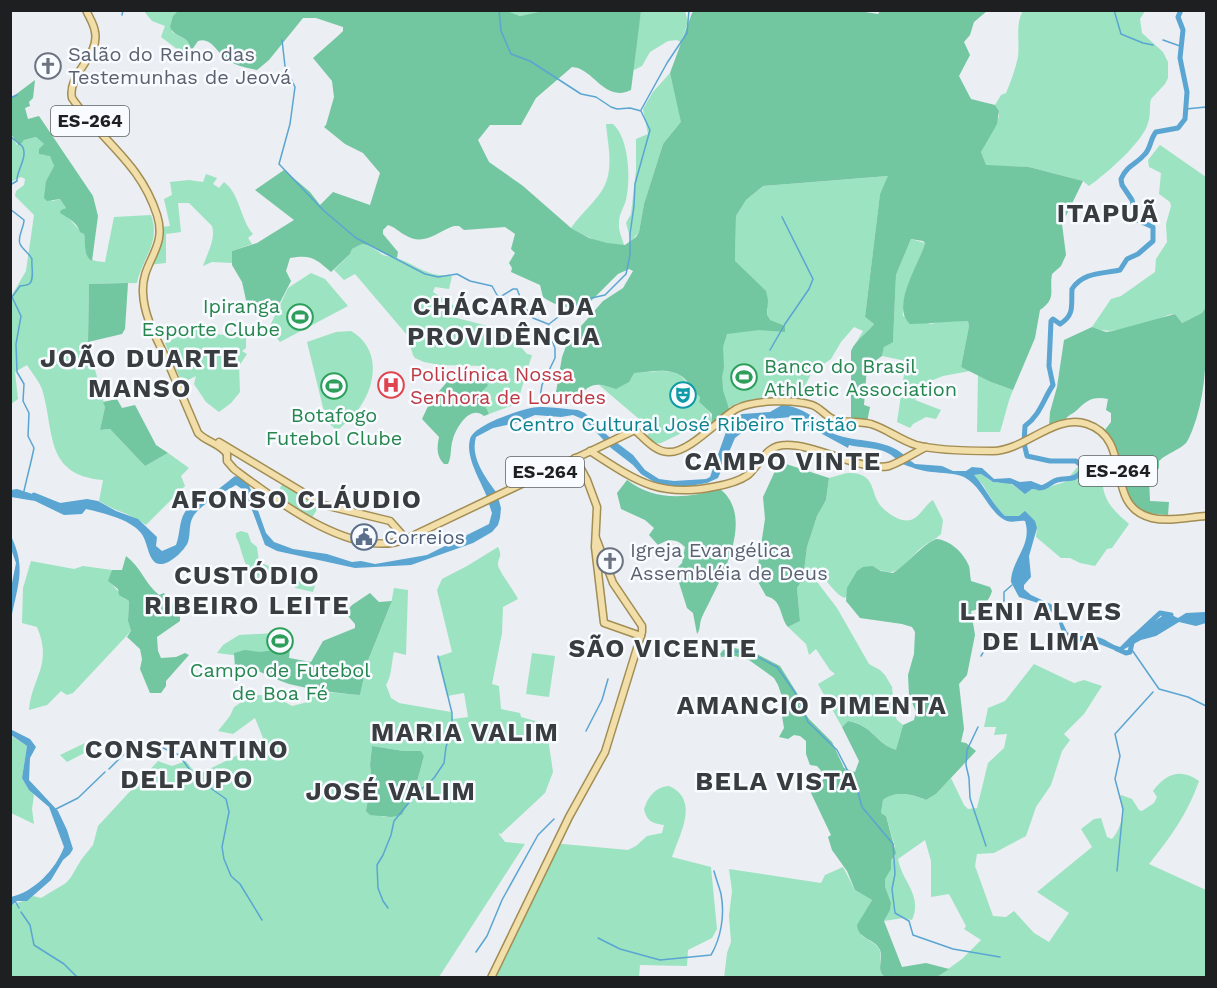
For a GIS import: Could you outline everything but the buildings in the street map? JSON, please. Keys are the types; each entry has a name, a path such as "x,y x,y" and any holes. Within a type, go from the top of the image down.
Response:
{"main road":[{"name":"ES-264","path":"86,10 96,33 94,45 73,85 72,98 97,129 132,165 158,217 161,233 158,246 145,274 144,305 198,432"},
{"name":"ES-264","path":"227,454 227,462 234,469 312,523 334,533 388,544 406,539 634,430 661,450 670,452 693,441 737,409 791,400 814,406 835,420 875,426 916,450"},
{"name":"ES-264","path":"590,451 638,481 657,488 677,491 701,490 739,480 750,473 770,449 783,445 799,446 877,466 891,465 916,450 927,447 1004,450 1067,422 1082,422 1103,432 1112,445 1124,495 1139,512 1156,519 1206,516"},
{"path":"198,432 202,437 224,449 227,454 237,452"},
{"path":"198,432 261,465 324,505 390,521 406,539"},
{"path":"575,458 587,480 597,507 595,550 604,623 641,636"},
{"path":"491,978 578,799 604,752 641,636 642,626 613,583 596,538"}],"green space":[{"path":"179,10 504,10 520,16 549,10 641,11 631,90 622,93 613,92 587,73 572,67 536,98 521,125 490,125 478,140 489,162 523,186 571,228 589,238 625,245 639,232 644,204 663,144 681,122 670,73 695,10 852,10 878,14 881,10 987,11 974,22 970,35 964,42 970,55 959,76 971,99 995,105 999,111 997,124 981,152 986,165 1029,167 1083,181 1062,224 1066,255 1061,266 1052,274 1049,302 1040,310 1035,338 1013,390 961,367 968,321 910,324 903,307 904,296 925,243 911,239 896,275 893,342 884,347 882,356 867,367 864,405 870,407 867,422 851,421 851,351 874,324 865,317 880,194 888,176 763,186 746,200 736,216 735,261 766,291 767,315 770,320 785,326 785,332 759,330 727,334 723,347 722,377 723,390 730,412 724,414 711,426 712,414 699,402 700,397 685,379 674,372 634,373 629,382 616,389 596,385 589,387 580,395 556,392 562,357 568,341 603,301 623,288 633,271 629,269 618,274 586,306 570,308 558,305 543,297 540,285 511,272 512,268 509,263 515,253 511,249 515,234 505,227 464,230 459,226 454,226 418,240 388,225 383,230 383,234 398,252 397,258 362,244 352,249 350,254 331,272 309,257 290,258 286,271 291,281 275,312 268,317 246,300 242,282 232,265 232,251 257,243 294,220 255,190 284,170 310,192 320,205 333,192 370,205 380,173 363,153 345,144 324,127 334,97 332,81 313,58 343,31 343,27 316,18 303,18 269,60 257,70 229,61 207,41 198,41 191,51 188,41 176,34 170,27 173,16"},
{"path":"144,11 179,11 173,16 172,32 187,40 191,51 181,52 161,37 165,26 152,21"},
{"path":"504,11 549,11 520,16"},
{"path":"641,11 685,11 688,22 681,42 668,41 650,52 642,66 632,71"},
{"path":"1023,11 1145,11 1140,19 1142,33 1163,52 1168,62 1168,78 1151,99 1149,120 1145,131 1123,157 1089,186 1083,181 1029,167 986,166 981,152 999,117 999,111 995,105 1001,95 1006,93 1016,66 1019,22"},
{"path":"670,73 682,122 663,144 644,204 639,232 631,241 626,223 631,214 636,170 636,139 648,134 643,109 653,92"},
{"path":"35,80 33,98 29,102 30,106 25,108 28,119 39,116 93,196 98,216 92,261 86,253 84,234 72,221 60,213 66,208 60,199 47,201 44,198 46,181 54,166 50,156 39,154 39,149 44,144 36,137 24,140 19,146 11,134 11,98"},
{"path":"606,124 613,124 618,130 627,160 628,192 619,225 624,245 603,243 571,228 597,197 608,176 610,159"},
{"path":"11,134 17,145 24,140 36,137 44,144 42,155 50,155 54,166 46,181 52,201 60,199 66,208 61,210 84,234 87,255 92,260 105,262 114,217 151,215 154,225 153,242 137,283 89,284 88,343 105,407 100,430 110,429 145,466 168,453 189,468 181,476 185,486 146,525 99,501 103,480 70,470 61,460 51,435 42,389 27,365 15,372 18,399 11,404 10,292 12,295 26,271 34,215 15,196 16,191 24,185 25,179 21,177 11,182"},
{"path":"1160,145 1206,177 1206,307 1202,313 1182,323 1173,314 1133,328 1116,331 1099,330 1092,327 1111,299 1121,296 1155,272 1156,259 1167,242 1166,224 1171,206 1170,202 1159,194 1161,173 1149,167 1148,160"},
{"path":"206,174 217,178 213,184 219,188 224,182 233,193 253,234 248,238 252,244 232,251 232,263 212,262 203,266 212,241 212,226 189,203 178,203 181,232 166,234 166,263 148,265 161,227 170,226 164,199 172,195 170,182 189,180 203,182"},
{"path":"889,176 880,194 865,317 874,324 857,341 863,331 854,327 841,342 831,359 812,372 797,402 780,400 781,389 767,390 767,384 763,400 738,403 724,410 713,317 767,315 768,309 735,261 736,216 746,200 763,186"},
{"path":"911,239 925,243 907,287 903,316 931,324 943,321 968,321 961,367 970,371 943,376 923,384 915,400 941,410 936,419 926,417 910,428 897,422 906,361 882,356 884,347 893,341 896,275"},
{"path":"362,244 429,273 452,276 449,289 435,287 433,292 456,307 453,317 507,331 527,354 532,355 518,400 511,406 489,414 482,405 478,404 487,383 483,380 484,366 440,365 415,358 407,335 355,274 344,280 334,270 352,249"},
{"name":"Ipiranga Esporte Clube","path":"311,273 325,279 348,306 280,342 269,328 288,288"},
{"path":"128,283 125,329 122,334 88,342 89,284"},
{"path":"1206,307 1205,370 1201,401 1192,431 1186,443 1159,461 1159,468 1149,478 1150,501 1169,502 1168,515 1143,513 1127,504 1112,444 1104,431 1111,422 1111,413 1106,410 1108,399 1090,400 1064,421 1049,427 1064,340 1092,327 1106,332 1113,331 1175,314 1182,323 1202,313"},
{"path":"205,324 209,333 246,338 246,348 242,351 247,354 239,366 240,392 219,412 206,402 194,384 196,376 182,383 165,343"},
{"path":"351,331 367,346 373,365 372,376 366,397 360,407 337,431 326,420 307,342 336,332"},
{"path":"660,371 681,376 700,397 699,402 709,412 711,426 701,432 696,426 661,443 652,444 645,438 652,430 599,385 619,386 627,382 633,373"},
{"path":"978,374 991,382 1013,390 1000,432 977,432"},
{"path":"483,380 488,385 482,392 478,403 485,406 489,414 484,416 474,413 464,419 452,442 448,464 444,464 438,451 439,437 422,419 430,402 447,382"},
{"path":"117,399 122,408 135,405 156,445 168,453 145,466 110,429 100,430 105,407 103,402"},
{"path":"783,463 829,478 826,500 817,516 807,547 803,579 797,588 800,621 788,627 778,605 766,596 756,578 765,519 763,497 775,471"},
{"path":"1097,463 1101,470 1104,491 1109,503 1129,524 1112,548 1107,549 1095,566 1070,558 1061,558 1036,537 1037,528 1019,516 1005,516 973,475 981,474 998,483 1008,482 1027,492 1065,482 1080,464"},
{"path":"847,473 859,474 868,479 878,502 898,519 913,519 933,500 943,520 941,534 921,548 900,569 888,572 873,566 845,598 818,574 813,571 811,574 837,608 869,664 885,675 892,687 895,715 903,725 896,751 889,748 863,726 848,721 842,727 818,684 835,674 816,649 809,655 806,644 788,627 800,621 797,588 803,579 807,547 817,516 826,500 829,478"},
{"path":"627,480 649,492 660,495 684,496 720,489 731,502 735,517 735,534 731,552 702,617 697,634 693,613 687,608 675,570 682,563 685,547 672,540 658,545 649,535 654,528 645,520 621,509 617,493"},
{"path":"284,482 320,505 311,519 275,495"},
{"path":"241,531 248,533 251,542 257,547 259,562 269,566 270,578 265,584 254,576 246,564 236,537 236,533"},
{"path":"936,539 951,544 960,552 969,566 971,581 990,587 992,591 984,604 971,611 975,635 967,675 959,684 964,729 961,742 976,751 936,794 926,800 898,794 883,800 881,813 886,816 896,853 885,879 885,887 891,903 884,921 902,967 926,963 949,969 937,977 885,977 880,968 881,957 878,946 860,934 857,925 872,900 855,890 847,871 832,850 828,837 831,835 811,793 815,786 823,780 823,773 817,766 810,765 806,754 806,741 800,736 794,735 788,739 779,737 784,728 782,716 785,705 774,678 749,660 735,656 721,657 720,654 731,647 755,653 780,666 800,698 799,705 809,719 832,742 844,768 855,772 859,761 842,727 848,721 863,726 884,744 896,750 903,725 914,720 916,712 909,695 908,675 914,654 915,632 912,627 902,624 860,618 846,601 847,588 857,571 863,567 873,566 881,571 893,573 924,546"},
{"path":"498,547 499,568 518,599 503,607 502,633 492,684 499,686 501,709 520,713 521,717 546,724 553,772 545,793 501,834 498,833 505,842 525,844 439,977 11,977 10,906 33,896 41,898 66,883 93,845 98,826 158,761 172,766 186,761 197,775 238,755 263,738 255,718 233,734 218,731 234,707 257,695 274,696 292,706 308,702 310,697 321,694 325,696 326,692 360,695 367,663 391,604 394,588 408,590 406,655 394,652 386,685 391,698 399,703 451,712 453,719 468,717 464,693 447,696 437,657 452,652 437,590 442,579","holes":["372,746 421,751 424,756 415,789 402,815 384,817 374,814 368,792 372,780 370,765"]},
{"path":"126,556 136,565 154,591 159,595 164,593 180,613 180,621 157,637 158,651 161,658 176,657 185,653 189,655 166,681 166,686 161,693 150,693 140,669 142,659 140,649 127,637 131,631 128,621 129,601 119,595 118,589 108,581 112,570 122,570"},
{"path":"31,561 74,569 83,566 112,570 109,581 129,601 128,621 131,631 73,693 67,695 61,691 47,705 29,710 43,651 37,627 22,623 23,588"},
{"path":"299,575 317,580 313,592 295,588"},
{"path":"370,593 379,602 392,601 367,663 360,695 289,684 256,670 235,667 234,653 245,650 260,652 290,648 289,658 311,662 323,641 355,628 347,611"},
{"path":"291,632 293,648 264,659 217,653 223,645 239,635"},
{"path":"532,653 555,656 549,697 526,694"},
{"path":"1034,664 1074,683 1084,680 1102,686 1084,714 1064,734 1070,740 1062,751 1051,785 1036,807 1026,836 994,853 977,854 975,866 993,916 1006,917 1014,911 1034,933 1049,942 1069,913 1037,892 1092,847 1081,829 1094,819 1101,818 1107,837 1112,839 1122,819 1119,797 1121,795 1132,799 1142,811 1154,803 1157,797 1153,791 1163,780 1174,774 1186,775 1199,781 1195,793 1178,825 1149,864 1206,890 1206,977 937,977 962,959 981,940 964,929 966,926 949,894 931,897 931,861 925,840 898,859 915,903 912,920 903,918 884,921 890,906 884,884 891,861 895,857 895,847 886,816 881,813 883,800 893,795 904,794 926,800 936,794 951,778 964,805 968,809 977,808 988,763 1004,748 1007,734 994,735 996,727 984,727 988,708 1005,701"},
{"path":"10,735 27,746 22,778 34,795 32,809 34,824 11,813"},
{"path":"85,743 90,750 67,762 60,755"},
{"path":"372,746 421,751 424,756 415,789 402,815 391,817 370,815 366,811 372,780 370,765"},
{"path":"669,786 678,792 686,808 683,828 672,857 711,867 717,929 712,938 688,950 687,966 640,965 639,977 487,978 552,843 628,850 647,836 662,833 664,825 651,821 644,810 652,794 660,788"},
{"path":"843,867 855,890 872,900 862,917 861,935 879,950 880,971 885,977 724,978 727,953 731,942 729,916 732,891 729,869 821,883 825,875"}],"water":[{"path":"782,405 807,413 834,434 880,443 904,455 896,459 880,450 849,445 848,448 791,417 758,420 735,438 718,478 707,483 677,488 659,485 641,474 611,448 585,420 573,415 561,417 535,415 516,423 493,428 476,437 477,459 497,493 487,497 474,469 469,446 470,439 479,429 516,412 536,407 578,410 585,413 608,436 633,455 645,470 659,479 674,481 706,479 710,477 726,432 735,418 742,414 770,412"},
{"path":"908,459 915,464 942,466 953,471 966,471 972,467 982,468 994,479 1010,478 1020,482 1031,481 1046,487 1039,490 1032,489 1025,494 1012,484 993,482 981,474 974,475 1005,516 1019,516 1025,511 1035,521 1037,528 1029,556 1031,577 1024,585 1024,589 1031,595 1055,606 1067,632 1093,636 1120,647 1131,636 1167,613 1178,618 1186,613 1206,612 1206,623 1196,626 1179,622 1156,636 1141,640 1119,652 1092,641 1070,642 1062,631 1057,616 1054,613 1040,610 1041,604 1019,597 1011,582 1014,567 1026,538 1025,521 1009,522 1001,518 971,481 964,477 924,471 900,463"},
{"path":"235,476 249,485 266,533 274,542 293,549 327,554 352,562 375,564 427,555 489,524 492,513 488,501 498,497 501,508 500,518 492,532 473,543 411,565 355,568 277,551 265,545 245,491 236,485 202,506 191,522 186,546 172,560 161,564 152,559 141,533 123,520 86,509 82,514 64,515 35,501 11,497 11,490 17,489 60,503 87,499 98,501 138,519 157,537 156,546 162,551 176,545 187,509"},
{"path":"11,536 20,568 11,620 11,588 16,563 11,549"},
{"path":"10,729 30,739 36,747 30,758 29,780 58,811 73,849 51,880 27,901 17,901 11,906 11,897 36,885 56,863 64,847 49,807 29,790 22,778 27,746 11,735"}],"waterway":[{"path":"122,15 123,10"},
{"path":"499,10 501,31 511,54 530,61 581,94 596,97 617,109 630,108 641,111 650,130 635,184 630,255 626,274 605,295 587,299 570,308 549,324 548,331 555,348 555,358 542,385 540,397"},
{"path":"641,110 687,33 689,10"},
{"path":"1114,10 1121,34 1153,45"},
{"path":"1039,488 1057,480 1074,478 1082,470 1082,466 1076,461 1050,461 1027,456 1024,443 1025,426 1038,412 1053,385 1049,366 1051,321 1053,319 1060,324 1068,317 1071,309 1072,289 1076,283 1093,275 1120,270 1127,259 1138,254 1153,241 1153,227 1137,220 1132,200 1122,185 1121,179 1126,170 1147,152 1156,132 1178,128 1185,119 1187,92 1180,58 1183,30 1178,17 1181,10"},
{"path":"282,40 285,66 295,87 290,124 279,164 323,210 356,238 425,274 438,277 457,274 470,281 492,286 500,297 517,289 522,302"},
{"path":"1163,40 1180,46"},
{"path":"10,98 17,95"},
{"path":"1186,109 1206,107"},
{"path":"10,136 24,150 17,181 10,185"},
{"path":"10,209 24,220 19,241 32,259 31,282 20,286 12,297 21,316 16,344 17,372 24,384 23,401 29,413 28,436 34,448 24,491"},
{"path":"770,350 813,279 782,217"},
{"path":"524,306 533,318 548,324"},
{"path":"34,495 61,506"},
{"path":"998,612 999,606 1004,601 1004,592 1012,585"},
{"path":"1117,649 1126,653 1130,652 1133,638 1160,613 1171,615"},
{"path":"981,656 994,634"},
{"path":"1132,650 1159,689 1188,697 1206,706"},
{"path":"724,654 732,651 750,653 777,667 796,694 808,722 837,750 857,789 862,807 893,844 895,874 892,889 895,913 909,921 913,935 953,949 1000,957"},
{"path":"388,908 378,888 377,865 391,835 394,821 416,794 434,778 444,763 452,729 452,713 438,656"},
{"path":"586,731 602,700 608,679"},
{"path":"1117,871 1123,809 1115,779 1120,756 1115,734 1153,692"},
{"path":"978,727 967,750 966,765 970,798 986,846"},
{"path":"109,769 127,751 141,747"},
{"path":"163,748 179,755 195,777 226,799 229,812 222,847 224,859 231,876 240,884 262,920"},
{"path":"56,809 78,798 105,772"},
{"path":"476,952 487,936 502,900 538,835 554,819"},
{"path":"598,938 620,949 660,960 711,955 720,934 723,910 714,871"},
{"path":"15,901 19,908"},
{"path":"21,912 30,925 34,945 64,964 78,978"}],"place":[{"name":"Salão do Reino das Testemunhas de Jeová","path":"48,66"},
{"name":"Ipiranga Esporte Clube","path":"300,317"},
{"name":"Banco do Brasil Athletic Association","path":"744,377"},
{"name":"Policlínica Nossa Senhora de Lourdes","path":"391,385"},
{"name":"Botafogo Futebol Clube","path":"334,386"},
{"name":"Centro Cultural José Ribeiro Tristão","path":"683,395"},
{"name":"Correios","path":"364,537"},
{"name":"Igreja Evangélica Assembléia de Deus","path":"610,561"},
{"name":"Campo de Futebol de Boa Fé","path":"280,641"}],"district":[{"name":"ITAPUÃ","path":"1108,213"},
{"name":"CHÁCARA DA PROVIDÊNCIA","path":"504,321"},
{"name":"JOÃO DUARTE MANSO","path":"140,373"},
{"name":"CAMPO VINTE","path":"783,461"},
{"name":"AFONSO CLÁUDIO","path":"297,499"},
{"name":"CUSTÓDIO RIBEIRO LEITE","path":"247,590"},
{"name":"LENI ALVES DE LIMA","path":"1041,626"},
{"name":"SÃO VICENTE","path":"663,648"},
{"name":"AMANCIO PIMENTA","path":"812,705"},
{"name":"MARIA VALIM","path":"465,732"},
{"name":"CONSTANTINO DELPUPO","path":"187,764"},
{"name":"BELA VISTA","path":"777,781"},
{"name":"JOSÉ VALIM","path":"391,791"}]}
